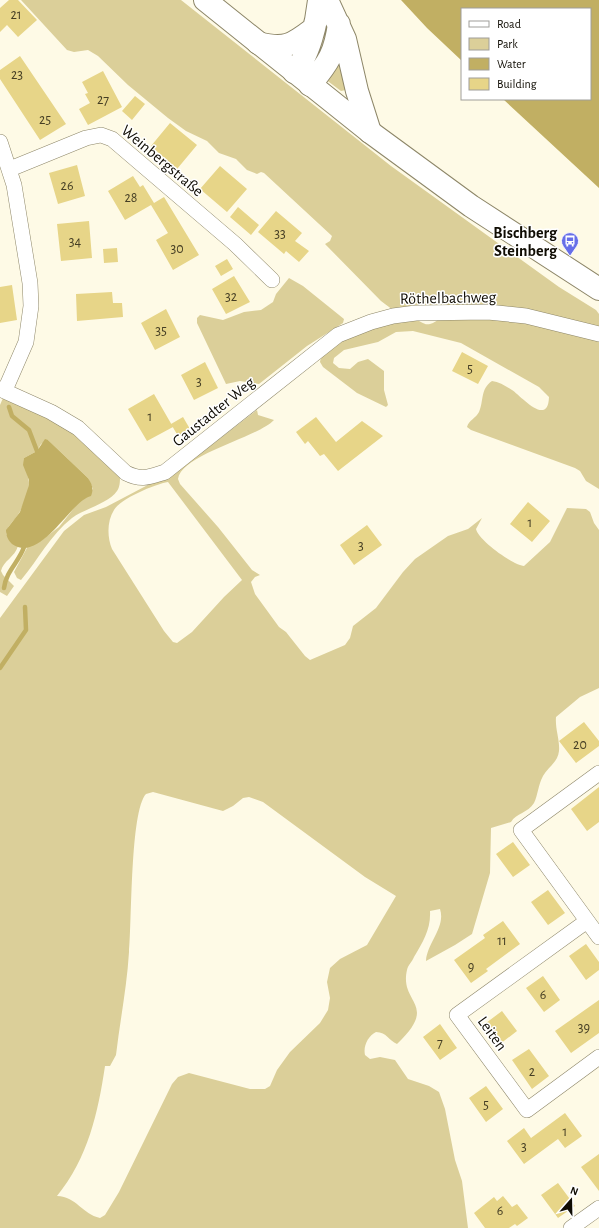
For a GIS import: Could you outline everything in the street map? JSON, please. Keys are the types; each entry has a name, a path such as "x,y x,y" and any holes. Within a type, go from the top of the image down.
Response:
{"street":[{"path":"204,0 370,132 471,206 599,289"},
{"path":"302,78 299,67 308,51 318,12 319,0"},
{"path":"327,0 339,24 347,46 357,91 370,132"},
{"path":"302,78 332,56 339,24"},
{"path":"258,43 274,48 286,46 313,29"},
{"name":"Weinbergstraße","path":"10,169 86,138 101,135 112,139 235,244 272,280"},
{"path":"0,142 10,169 30,283 31,306 26,342 3,390"},
{"name":"Röthelbachweg","path":"307,359 338,335 355,327 393,316 416,313 488,312 526,316 599,334"},
{"name":"Gaustadter Weg","path":"3,390 51,412 78,428 126,473 136,478 148,478 165,472 307,359"},
{"path":"599,773 521,830 592,920 599,936"},
{"name":"Leiten","path":"592,920 457,1015 527,1110 599,1057"},
{"path":"572,1228 599,1208"}],"green space":[{"path":"21,0 181,0 391,166 559,287 596,310 599,314 599,489 586,481 580,471 575,468 471,430 467,427 479,412 484,391 488,384 492,381 507,387 527,403 539,410 544,410 547,406 549,397 539,387 461,343 413,331 396,332 378,342 344,350 334,358 333,363 339,368 350,369 358,362 368,359 384,371 384,390 388,405 386,407 357,393 323,367 320,362 325,354 334,346 346,339 375,327 403,320 413,319 430,324 439,319 452,306 415,306 393,310 381,301 325,244 330,241 332,236 264,173 261,172 257,174 247,170 236,159 219,153 207,141 186,131 128,85 98,56 88,50 74,52 67,50"},
{"path":"339,60 346,90 341,91 325,79"},
{"path":"289,278 303,286 344,319 343,323 307,346 259,384 240,381 226,384 197,323 197,318 200,315 223,320 244,312 261,310 273,302 276,294"},
{"path":"3,398 65,425 120,476 119,488 117,491 108,499 77,515 64,524 21,580 17,578 14,572 28,546 42,540 59,527 78,503 93,489 88,478 48,440 41,444 37,451 24,458 24,465 29,486 21,509 9,526 6,534 15,545 18,546 4,564 1,571 14,586 7,596 0,592 0,405"},
{"path":"257,410 258,415 274,420 265,427 192,462 183,470 178,479 180,484 218,527 252,570 260,575 255,577 251,582 255,594 279,627 286,632 310,660 345,645 350,638 353,626 376,608 403,572 415,559 448,536 468,529 482,518 476,529 478,534 489,545 505,557 519,565 524,566 550,542 567,508 586,509 590,512 594,523 599,530 599,688 580,697 556,717 559,747 558,755 543,776 534,803 511,822 491,828 490,873 472,934 426,961 429,948 438,929 441,916 440,909 430,911 428,930 407,970 406,981 408,990 415,1004 417,1012 416,1020 397,1044 383,1033 376,1032 368,1039 365,1045 365,1055 370,1059 380,1057 395,1060 408,1079 429,1086 439,1092 445,1109 455,1160 462,1181 468,1228 0,1228 0,618 64,531 84,515 106,507 163,477 214,443","holes":["168,482 242,580 192,632 177,643 173,642 164,631 112,549 109,534 109,524 112,514 123,501 138,493","153,792 223,811 233,806 243,798 249,797 263,802 365,877 396,896 367,945 340,959 330,968 327,982 330,998 328,1010 320,1023 290,1052 277,1070 270,1086 265,1089 250,1089 189,1073 178,1077 172,1084 119,1192 105,1215 100,1218 88,1213 70,1199 57,1196 68,1181 84,1151 95,1118 105,1066 110,1066 116,1055 128,965 134,844 137,822 141,804 146,794"]}],"water":[{"path":"401,0 599,0 599,188 504,100 591,100 591,8 461,8 461,60 427,28"},
{"path":"45,439 48,440 88,478 91,482 92,493 91,496 83,500 74,508 44,539 34,546 23,548 12,544 9,541 6,530 20,512 29,485 29,480 23,465 24,458 37,451"}],"building":[{"path":"9,0 18,0 37,20 18,37 7,25 0,32 0,8"},
{"path":"20,56 66,124 40,140 0,79 0,70"},
{"path":"103,71 122,107 88,125 79,109 90,103 85,94 88,93 82,82"},
{"path":"135,96 145,104 132,120 122,111"},
{"path":"170,123 197,145 177,169 151,146"},
{"path":"77,165 85,196 58,204 49,173"},
{"path":"220,166 247,189 227,212 200,189"},
{"path":"133,176 140,187 143,185 154,203 164,197 199,255 173,270 156,240 168,233 151,205 125,220 108,191"},
{"path":"238,207 259,225 251,235 230,217"},
{"path":"276,211 302,233 295,241 309,251 299,262 286,251 284,254 258,232"},
{"path":"89,221 92,258 61,261 57,224"},
{"path":"117,248 118,262 104,263 103,249"},
{"path":"227,259 233,269 221,276 215,266"},
{"path":"234,276 250,302 226,314 212,289"},
{"path":"12,285 17,320 0,323 0,287"},
{"path":"112,292 113,303 122,303 123,317 77,321 76,294"},
{"path":"166,309 180,337 155,350 141,323"},
{"path":"462,352 488,366 478,384 452,371"},
{"path":"205,362 218,388 194,400 181,375"},
{"path":"154,394 173,427 147,441 128,409"},
{"path":"183,417 190,429 178,436 171,424"},
{"path":"316,417 336,442 362,421 383,436 338,471 324,454 320,456 308,441 305,444 296,432"},
{"path":"528,502 550,521 532,542 510,524"},
{"path":"367,525 382,545 354,565 340,545"},
{"path":"584,722 599,741 599,746 576,763 559,741"},
{"path":"599,787 599,822 587,831 571,809"},
{"path":"513,842 530,865 513,877 496,854"},
{"path":"548,890 565,913 548,925 531,902"},
{"path":"503,921 520,944 486,969 488,971 471,983 454,960 485,938 483,935"},
{"path":"586,944 599,962 599,970 586,980 569,956"},
{"path":"543,976 560,1000 544,1012 526,988"},
{"path":"599,1000 599,1033 571,1053 555,1031"},
{"path":"502,1011 517,1031 500,1044 486,1023"},
{"path":"440,1024 457,1048 440,1060 423,1037"},
{"path":"529,1049 549,1076 532,1089 512,1060"},
{"path":"486,1086 503,1109 486,1122 469,1098"},
{"path":"565,1113 582,1136 565,1148 558,1139 524,1164 507,1141 524,1128 531,1138"},
{"path":"599,1154 599,1191 581,1167"},
{"path":"558,1183 575,1206 558,1218 541,1195"},
{"path":"503,1196 512,1207 517,1204 528,1218 517,1226 515,1224 509,1228 485,1228 474,1213 494,1197 497,1201"}],"waterway":[{"path":"9,407 12,416 29,430 37,451"},
{"path":"4,588 7,577 24,547"},
{"path":"0,668 26,630 25,607"}],"place":[{"name":"Bischberg Steinberg","path":"570,256"}]}
